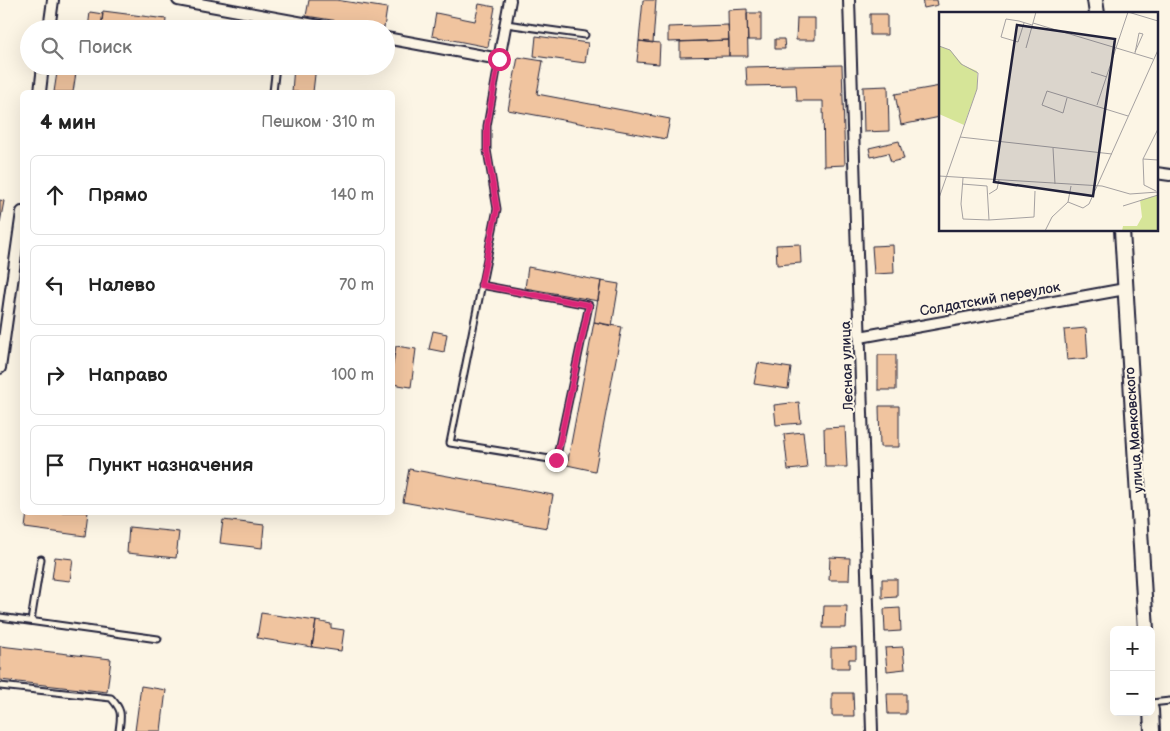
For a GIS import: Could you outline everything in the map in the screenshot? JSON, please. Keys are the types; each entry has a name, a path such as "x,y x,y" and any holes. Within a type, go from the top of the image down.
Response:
{"street":[{"path":"50,20 53,0"},
{"path":"178,0 264,20"},
{"path":"395,40 499,59 510,0"},
{"name":"Лесная улица","path":"849,0 872,731"},
{"path":"40,90 43,75"},
{"path":"0,368 20,226"},
{"name":"улица Маяковского","path":"1122,231 1146,626"},
{"name":"Солдатский переулок","path":"860,337 1125,289"},
{"path":"1151,716 1152,731"}],"lane":[{"path":"506,24 585,35"},
{"path":"481,285 589,305 556,460 450,443 481,285 497,209 487,150 487,126 499,59"},
{"path":"273,90 275,75"},
{"path":"31,621 40,559"},
{"path":"0,618 158,639"},
{"path":"0,686 111,698 118,706 121,714 119,731"},
{"path":"1155,703 1170,702"}],"building":[{"path":"309,0 336,0 387,8 385,20 332,20 306,16"},
{"path":"643,0 656,0 653,43 639,41"},
{"path":"922,0 937,0 938,5 924,8"},
{"path":"479,4 495,7 488,47 432,36 436,13 475,21"},
{"path":"747,9 748,56 729,56 728,10"},
{"path":"103,11 166,19 166,20 102,20"},
{"path":"90,12 103,14 102,20 89,20"},
{"path":"747,13 761,13 761,40 748,40"},
{"path":"870,14 887,14 887,35 870,35"},
{"path":"797,18 815,18 815,40 796,40"},
{"path":"728,25 729,40 668,42 668,27"},
{"path":"536,36 588,43 585,63 534,56"},
{"path":"775,39 784,39 785,49 775,49"},
{"path":"729,40 729,56 680,57 680,42"},
{"path":"639,41 660,43 659,64 637,62"},
{"path":"518,57 543,61 537,94 670,119 666,139 508,110"},
{"path":"842,65 845,165 824,166 823,101 797,101 796,85 747,86 746,67"},
{"path":"57,75 76,75 73,90 54,90"},
{"path":"293,75 315,75 313,90 292,90"},
{"path":"888,86 889,131 864,132 863,87"},
{"path":"939,86 939,117 901,125 895,94"},
{"path":"899,141 904,159 891,162 888,153 871,157 869,148"},
{"path":"0,200 4,201 0,223"},
{"path":"800,244 801,263 777,265 776,245"},
{"path":"893,245 894,273 874,274 872,246"},
{"path":"528,267 601,281 598,301 525,288"},
{"path":"601,281 619,284 612,326 594,322"},
{"path":"594,322 622,327 595,471 567,465"},
{"path":"1086,328 1088,358 1067,360 1064,330"},
{"path":"433,331 447,334 444,352 429,349"},
{"path":"396,346 416,349 411,387 395,384"},
{"path":"878,355 896,355 896,390 878,390"},
{"path":"758,363 791,368 788,389 754,384"},
{"path":"799,402 801,423 776,425 774,405"},
{"path":"879,406 899,406 899,447 880,447"},
{"path":"845,427 847,467 825,467 824,428"},
{"path":"803,432 807,468 788,470 784,434"},
{"path":"409,469 553,495 547,528 403,502"},
{"path":"27,515 88,515 85,536 25,528"},
{"path":"223,520 264,525 262,548 220,543"},
{"path":"129,527 179,532 176,558 127,553"},
{"path":"55,557 73,559 70,581 52,579"},
{"path":"830,557 850,558 849,580 829,580"},
{"path":"882,579 897,579 897,597 882,598"},
{"path":"824,606 847,606 846,628 823,628"},
{"path":"900,608 901,631 885,632 884,609"},
{"path":"261,613 316,621 312,647 257,638"},
{"path":"316,621 331,624 331,628 344,630 341,651 312,647"},
{"path":"0,646 111,659 107,692 0,680"},
{"path":"856,647 856,659 849,659 849,668 831,668 831,648"},
{"path":"903,647 905,669 887,671 885,648"},
{"path":"141,686 166,690 161,731 135,731"},
{"path":"832,693 853,693 854,716 832,716"},
{"path":"887,694 906,694 906,714 888,714"}],"route":[{"path":"499,59 487,126 487,150 497,209 481,285 589,305 556,460"}]}
